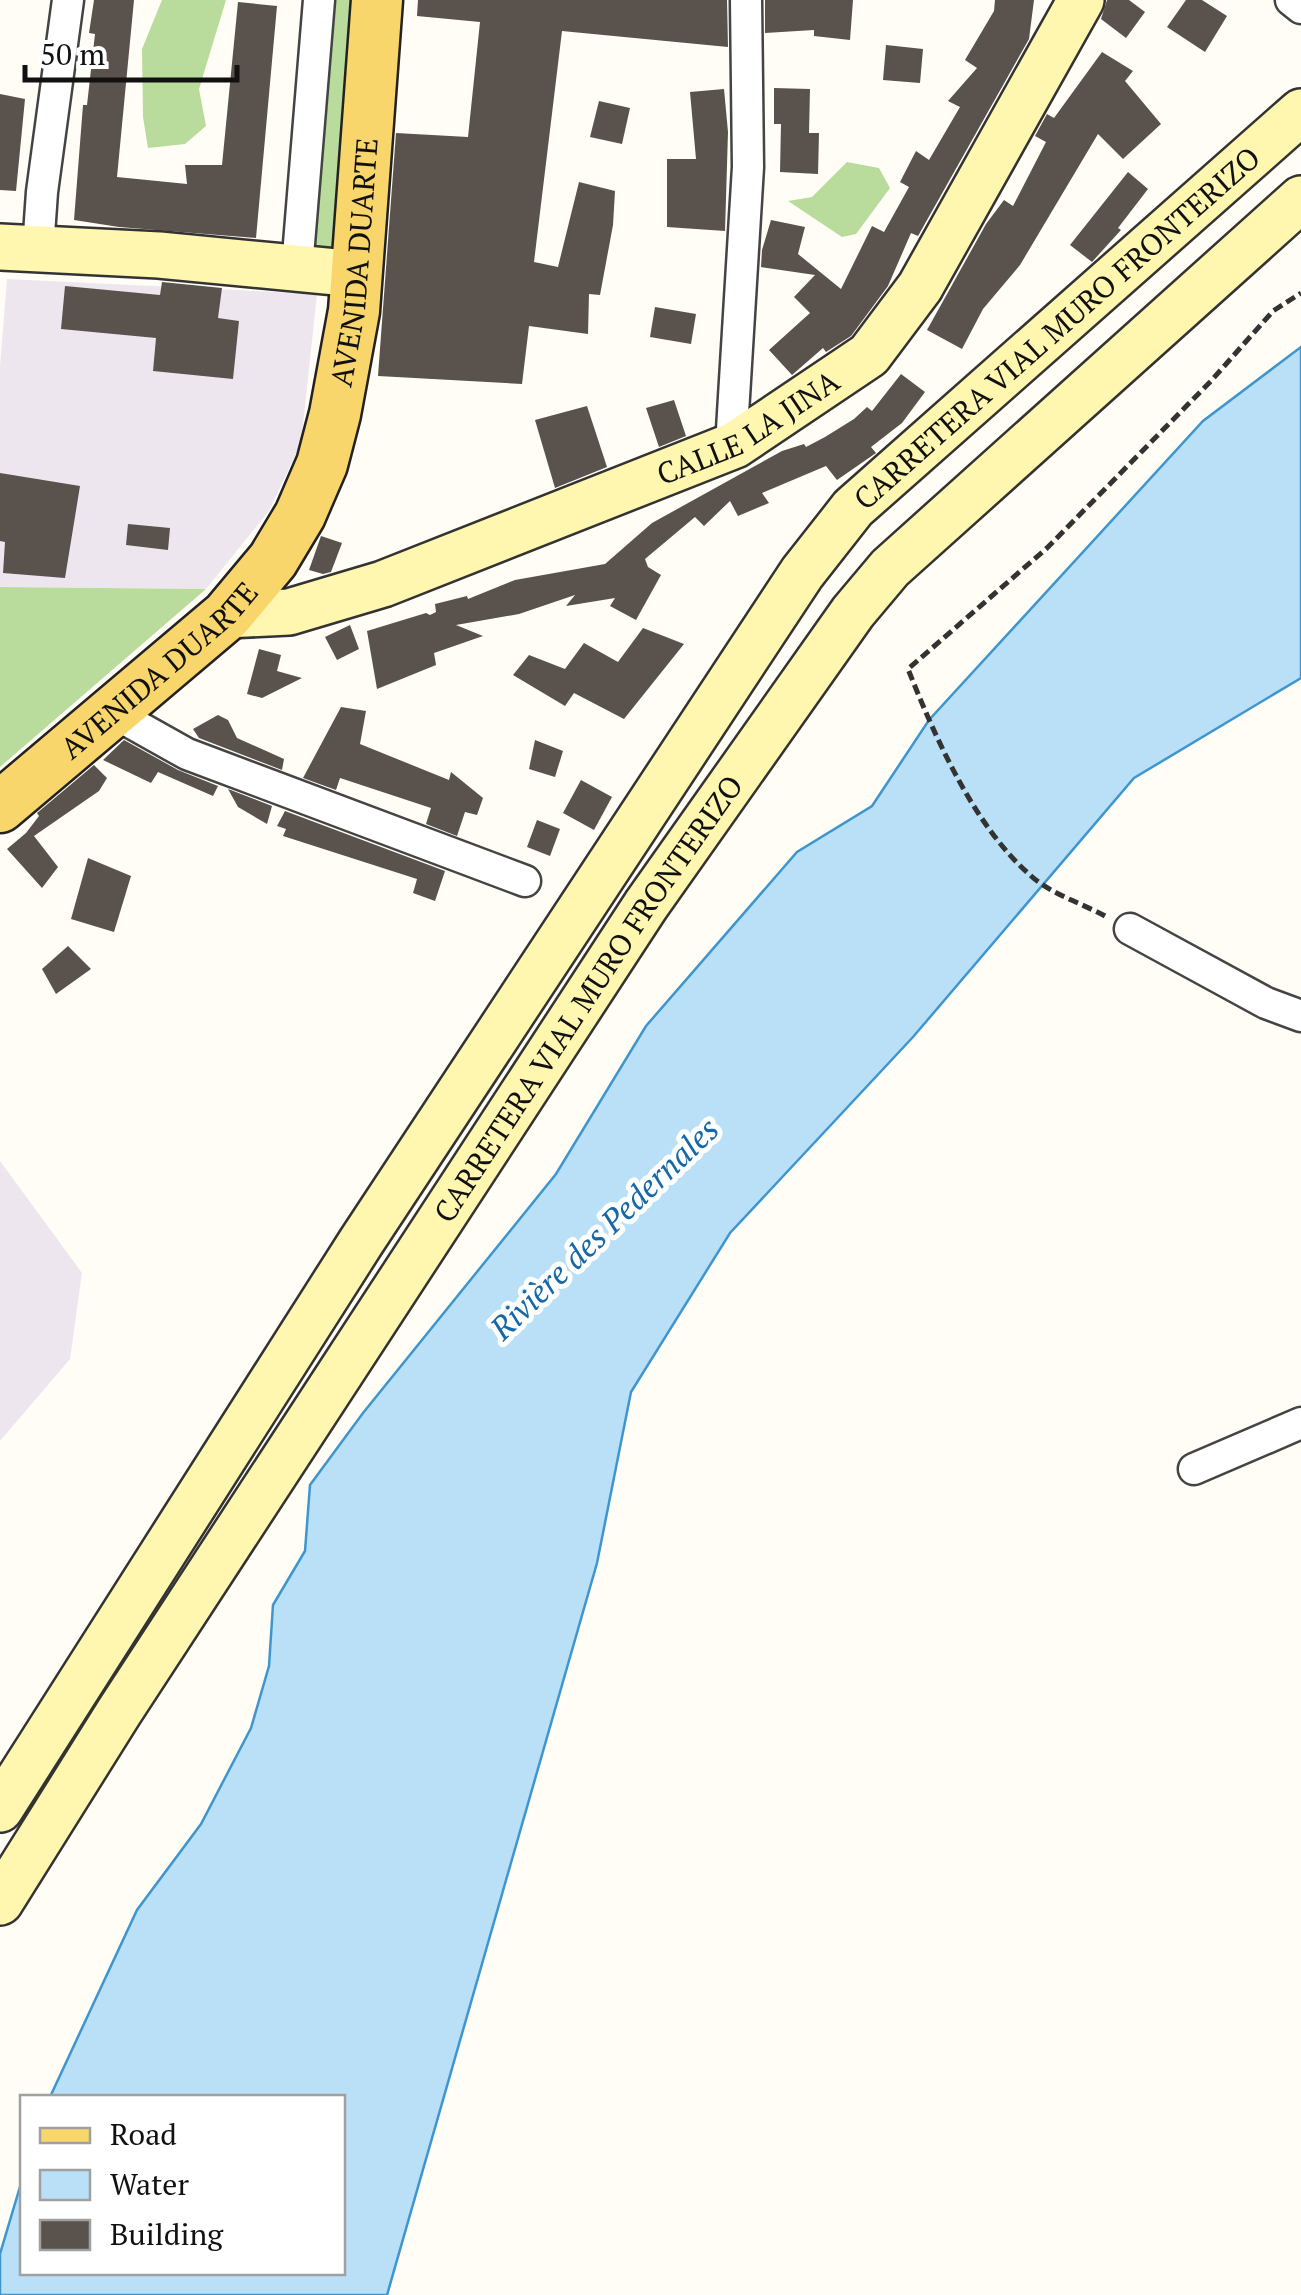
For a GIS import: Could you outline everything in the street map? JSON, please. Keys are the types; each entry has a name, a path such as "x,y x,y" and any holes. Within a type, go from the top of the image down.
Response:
{"main road":[{"name":"AVENIDA DUARTE","path":"0,808 226,615 273,560 300,515 322,464 336,414 354,311 377,0"}],"street":[{"path":"68,0 42,192 19,248 159,255 357,274"},
{"path":"296,268 319,0"},
{"path":"731,446 748,167 746,0"},
{"path":"1291,0 1301,8"},
{"name":"CALLE LA JINA","path":"226,615 288,612 383,584 731,446 869,355 920,287 1067,10"},
{"name":"CARRETERA VIAL MURO FRONTERIZO","path":"0,1809 362,1242 802,572 853,508 1301,112"},
{"name":"CARRETERA VIAL MURO FRONTERIZO","path":"0,1902 635,921 853,612 890,568 1301,199"},
{"path":"112,712 187,754 525,881"},
{"path":"1130,929 1266,1002 1301,1016"},
{"path":"1194,1469 1301,1423"}],"path":[{"path":"1130,929 1031,877 988,829 928,720 908,669 1047,548 1274,311 1301,293"}],"shaded area":[{"path":"7,279 317,294 301,443 269,511 206,589 0,587 0,366"},
{"path":"0,1161 82,1273 70,1359 0,1441"}],"green space":[{"path":"162,0 226,0 199,89 206,126 185,144 148,148 143,117 142,49"},
{"path":"319,0 377,0 357,274 297,268"},
{"path":"847,162 879,168 890,188 856,234 842,237 788,201 812,197"},
{"path":"0,587 206,589 0,767"}],"water":[{"name":"Rivière des Pedernales","path":"1301,347 1301,678 1134,778 913,1037 730,1233 631,1392 597,1563 387,2295 0,2295 0,2254 20,2187 20,2275 345,2275 345,2095 51,2095 137,1910 201,1824 251,1728 269,1666 273,1605 305,1551 310,1485 363,1413 556,1174 646,1026 797,852 872,806 929,720 1203,421"}],"building":[{"path":"94,0 134,0 117,177 187,184 185,165 222,165 238,2 277,6 256,238 74,220 83,105 87,105 95,34 89,33"},
{"path":"418,0 727,0 728,47 562,31 534,262 558,267 579,182 615,191 613,225 600,295 589,294 588,334 529,326 522,384 378,376 396,133 468,137 480,22 417,16"},
{"path":"765,0 853,0 850,40 814,36 814,30 765,33"},
{"path":"995,0 1034,0 1029,39 918,236 911,233 888,286 851,336 826,352 823,348 792,375 769,350 810,313 794,297 815,275 761,267 771,220 805,227 798,254 841,289 872,226 884,232 909,187 900,182 916,151 929,160 960,107 948,101 977,68 965,60 994,11"},
{"path":"1107,0 1129,0 1145,12 1126,38 1101,19"},
{"path":"1186,0 1202,0 1227,16 1205,52 1167,27"},
{"path":"886,45 923,49 920,83 883,80"},
{"path":"1102,52 1133,71 1125,81 1161,124 1123,159 1098,134 1020,265 983,309 962,349 927,330 986,224 1004,200 1013,206 1046,142 1035,136 1047,114 1054,118"},
{"path":"774,88 810,89 809,133 819,133 818,174 780,172 781,124 774,124"},
{"path":"724,89 728,132 725,231 667,227 667,159 696,159 690,92"},
{"path":"0,94 25,99 16,191 0,190"},
{"path":"599,101 630,108 622,144 590,137"},
{"path":"1128,172 1148,189 1118,228 1121,230 1092,262 1070,245"},
{"path":"162,282 222,288 218,318 239,321 233,379 153,371 156,338 61,329 65,286 160,295"},
{"path":"655,307 696,314 691,344 650,337"},
{"path":"901,374 925,392 902,423 871,447 876,453 837,480 826,466 762,493 769,503 738,516 730,501 704,526 695,517 645,559 648,567 661,575 636,620 610,606 615,598 566,606 575,595 519,614 456,625 483,636 434,653 436,665 377,689 367,631 430,615 436,612 435,604 467,596 468,599 515,580 605,564 652,523 782,451 804,444 806,447 825,437 867,407 872,411"},
{"path":"674,400 686,436 659,447 646,408"},
{"path":"587,406 607,467 555,488 535,420"},
{"path":"0,473 80,486 65,578 3,573"},
{"path":"128,524 170,528 168,550 126,545"},
{"path":"321,536 342,543 331,572 323,574 309,570"},
{"path":"350,625 359,649 337,660 325,637"},
{"path":"643,628 684,644 624,719 574,693 565,706 513,675 529,655 565,669 584,643 618,662"},
{"path":"259,649 281,655 277,671 302,678 262,698 247,694"},
{"path":"341,707 366,711 360,744 449,780 451,772 483,798 477,815 465,812 457,836 426,824 431,808 340,778 336,790 303,778"},
{"path":"218,715 228,720 237,738 284,759 282,770 199,738 193,729"},
{"path":"124,740 178,770 218,786 213,796 158,772 151,783 103,760"},
{"path":"535,740 563,751 555,777 529,769"},
{"path":"94,765 107,778 99,791 34,836 58,867 42,888 7,849 26,833 39,816 37,813"},
{"path":"581,780 612,797 594,830 563,813"},
{"path":"228,789 272,806 267,824 238,807"},
{"path":"285,811 445,871 435,901 413,893 417,879 283,836 286,829 277,826"},
{"path":"537,820 560,829 550,856 527,847"},
{"path":"88,858 131,876 114,932 71,919"},
{"path":"68,946 91,969 56,994 42,969"}]}
